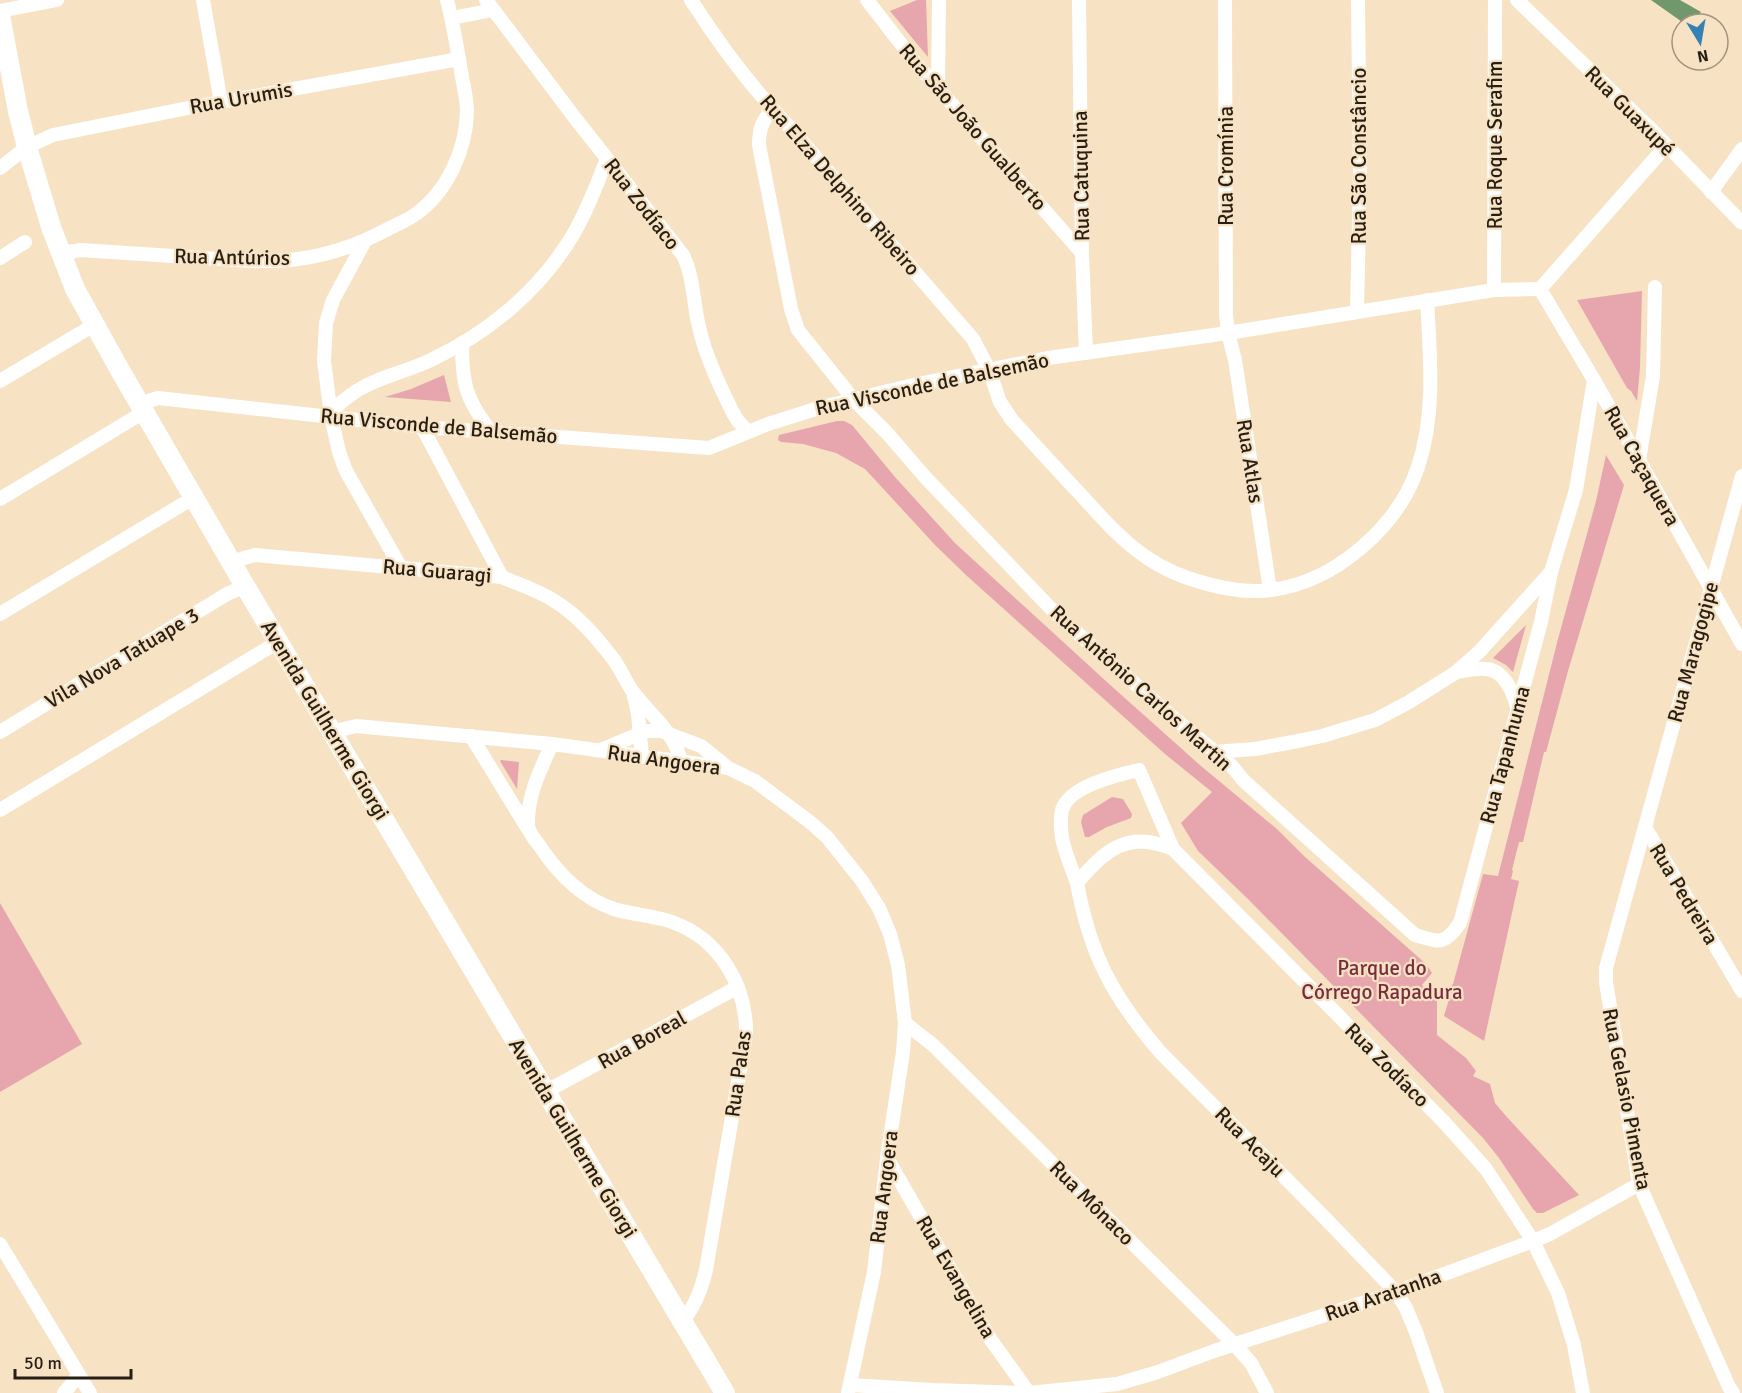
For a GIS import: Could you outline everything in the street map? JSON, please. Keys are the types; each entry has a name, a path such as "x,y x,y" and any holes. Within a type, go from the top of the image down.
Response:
{"street":[{"path":"0,13 57,0"},
{"path":"202,0 220,102"},
{"name":"Rua Antúrios","path":"60,253 81,250 278,260 330,253 365,241 416,214 433,198 446,180 463,145 467,108 447,0"},
{"name":"Rua Elza Delphino Ribeiro","path":"691,0 720,43 772,109 973,339 1000,402 1012,420 1101,517 1145,556 1182,576 1230,588 1270,590 1305,580 1331,569 1352,555 1386,523 1411,484 1424,443 1430,398 1427,300"},
{"path":"869,3 885,0"},
{"path":"938,87 939,0"},
{"name":"Rua Catuquina","path":"1079,0 1082,253 1086,353"},
{"name":"Rua Cromínia","path":"1225,0 1228,333"},
{"name":"Rua São Constâncio","path":"1357,312 1360,173 1358,0"},
{"name":"Rua Roque Serafim","path":"1494,290 1495,0"},
{"name":"Rua Guaxupé","path":"1517,0 1652,130 1742,223"},
{"name":"Rua São João Gualberto","path":"869,3 898,41 1082,253"},
{"path":"452,18 490,5"},
{"name":"Rua Zodíaco","path":"490,5 683,255 688,266 699,327 708,359 733,413 748,432"},
{"name":"Avenida Guilherme Giorgi","path":"0,13 27,147 60,253 75,289 230,561 724,1393"},
{"name":"Rua Urumis","path":"0,168 27,147 53,135 459,59"},
{"name":"Rua Antônio Carlos Martin","path":"772,109 762,123 759,146 794,322 806,342 854,400 1058,616 1231,765 1243,780 1415,935 1438,941 1451,936"},
{"path":"1540,289 1666,146"},
{"path":"1711,192 1742,149"},
{"path":"330,414 356,391 431,361 494,322 522,300 556,262 580,221 607,159"},
{"path":"365,241 333,300 326,323 324,353 330,414 346,471 401,568"},
{"path":"0,258 25,242"},
{"path":"1639,460 1653,376 1655,287"},
{"name":"Rua Visconde de Balsemão","path":"142,408 158,398 330,414 422,427 699,449 718,446 790,416 913,385 1048,358 1228,333 1494,290 1540,289"},
{"name":"Rua Caçaquera","path":"1540,289 1594,380 1742,644"},
{"path":"0,381 94,325"},
{"name":"Rua Atlas","path":"1228,333 1235,360 1270,590"},
{"path":"462,343 462,362 469,398 491,432"},
{"name":"Rua Tapanhuma","path":"1451,936 1460,923 1465,906 1541,622 1551,572 1576,490 1594,380"},
{"path":"327,381 340,389 356,391"},
{"path":"0,499 142,408"},
{"path":"422,427 502,577"},
{"name":"Rua Maragogipe","path":"1645,827 1742,476"},
{"path":"0,614 193,498"},
{"name":"Rua Guaragi","path":"230,561 255,555 502,577 557,602 585,625 614,661 632,691 676,743 681,762"},
{"path":"1214,752 1255,749 1322,736 1375,720 1409,702 1455,673 1479,652 1551,572"},
{"name":"Vila Nova Tatuape 3","path":"0,732 227,594 245,586"},
{"path":"0,810 278,642"},
{"path":"1455,673 1487,668 1500,675 1514,693 1517,709"},
{"name":"Rua Guaragi","path":"632,691 636,704 642,757"},
{"name":"Rua Angoera","path":"332,732 356,726 471,736 601,750 728,768 754,781 810,822 827,837 862,881 879,908 890,934 900,976 905,1023 874,1272 849,1389"},
{"path":"601,750 650,730 668,733 701,746 728,768"},
{"name":"Rua Palas","path":"471,736 528,829 555,868 573,887 615,910 671,921 693,932 710,944 720,955 729,967 738,987 745,1010 746,1035 706,1270 699,1297 682,1322"},
{"path":"528,829 530,799 552,744"},
{"name":"Rua Zodíaco","path":"1139,770 1173,849 1444,1122 1486,1169 1533,1241 1558,1293 1574,1345 1583,1393"},
{"name":"Rua Acaju","path":"1139,770 1108,777 1086,787 1069,799 1062,809 1062,840 1077,883 1083,914 1095,953 1108,981 1136,1024 1160,1052 1396,1292 1416,1332 1437,1393"},
{"name":"Rua Pedreira","path":"1645,827 1742,991"},
{"name":"Rua Gelasio Pimenta","path":"1645,827 1606,968 1606,982 1639,1184 1730,1391"},
{"path":"1077,883 1105,855 1130,842 1143,840 1157,842 1173,849"},
{"name":"Rua Boreal","path":"546,1092 738,987"},
{"name":"Rua Mônaco","path":"905,1023 933,1045 1234,1344 1251,1363 1267,1393"},
{"name":"Rua Evangelina","path":"887,1158 991,1340 1029,1393"},
{"name":"Rua Aratanha","path":"849,1389 1029,1393 1117,1384 1396,1292 1533,1241 1550,1234 1639,1184"},
{"path":"0,1244 90,1393"},
{"path":"64,1393 79,1375"},
{"name":"Rua Aratanha","path":"1101,1393 1117,1384"}],"green space":[{"path":"917,0 926,0 928,57 890,11"},
{"path":"1642,291 1637,401 1627,388 1577,300"},
{"path":"444,375 451,402 385,397 411,389"},
{"name":"Parque do Córrego Rapadura","path":"844,421 852,425 895,477 955,543 1108,683 1201,766 1278,830 1304,856 1426,964 1432,973 1422,985 1437,1001 1437,1035 1466,1058 1476,1071 1473,1076 1490,1084 1495,1103 1579,1195 1543,1213 1537,1213 1483,1138 1198,851 1181,823 1212,792 1165,754 967,576 865,469 836,453 778,440 779,435"},
{"path":"1606,455 1624,485 1546,752 1544,752 1523,842 1519,842 1511,879 1519,881 1484,1041 1444,1016 1483,874 1498,876"},
{"path":"1526,625 1513,672 1493,658"},
{"path":"500,761 519,762 517,789"},
{"path":"1112,797 1123,799 1132,814 1131,818 1085,837 1081,822 1083,815"},
{"path":"0,903 82,1044 0,1092"}],"shaded area":[{"path":"1651,0 1680,0 1701,12 1670,12"}]}
